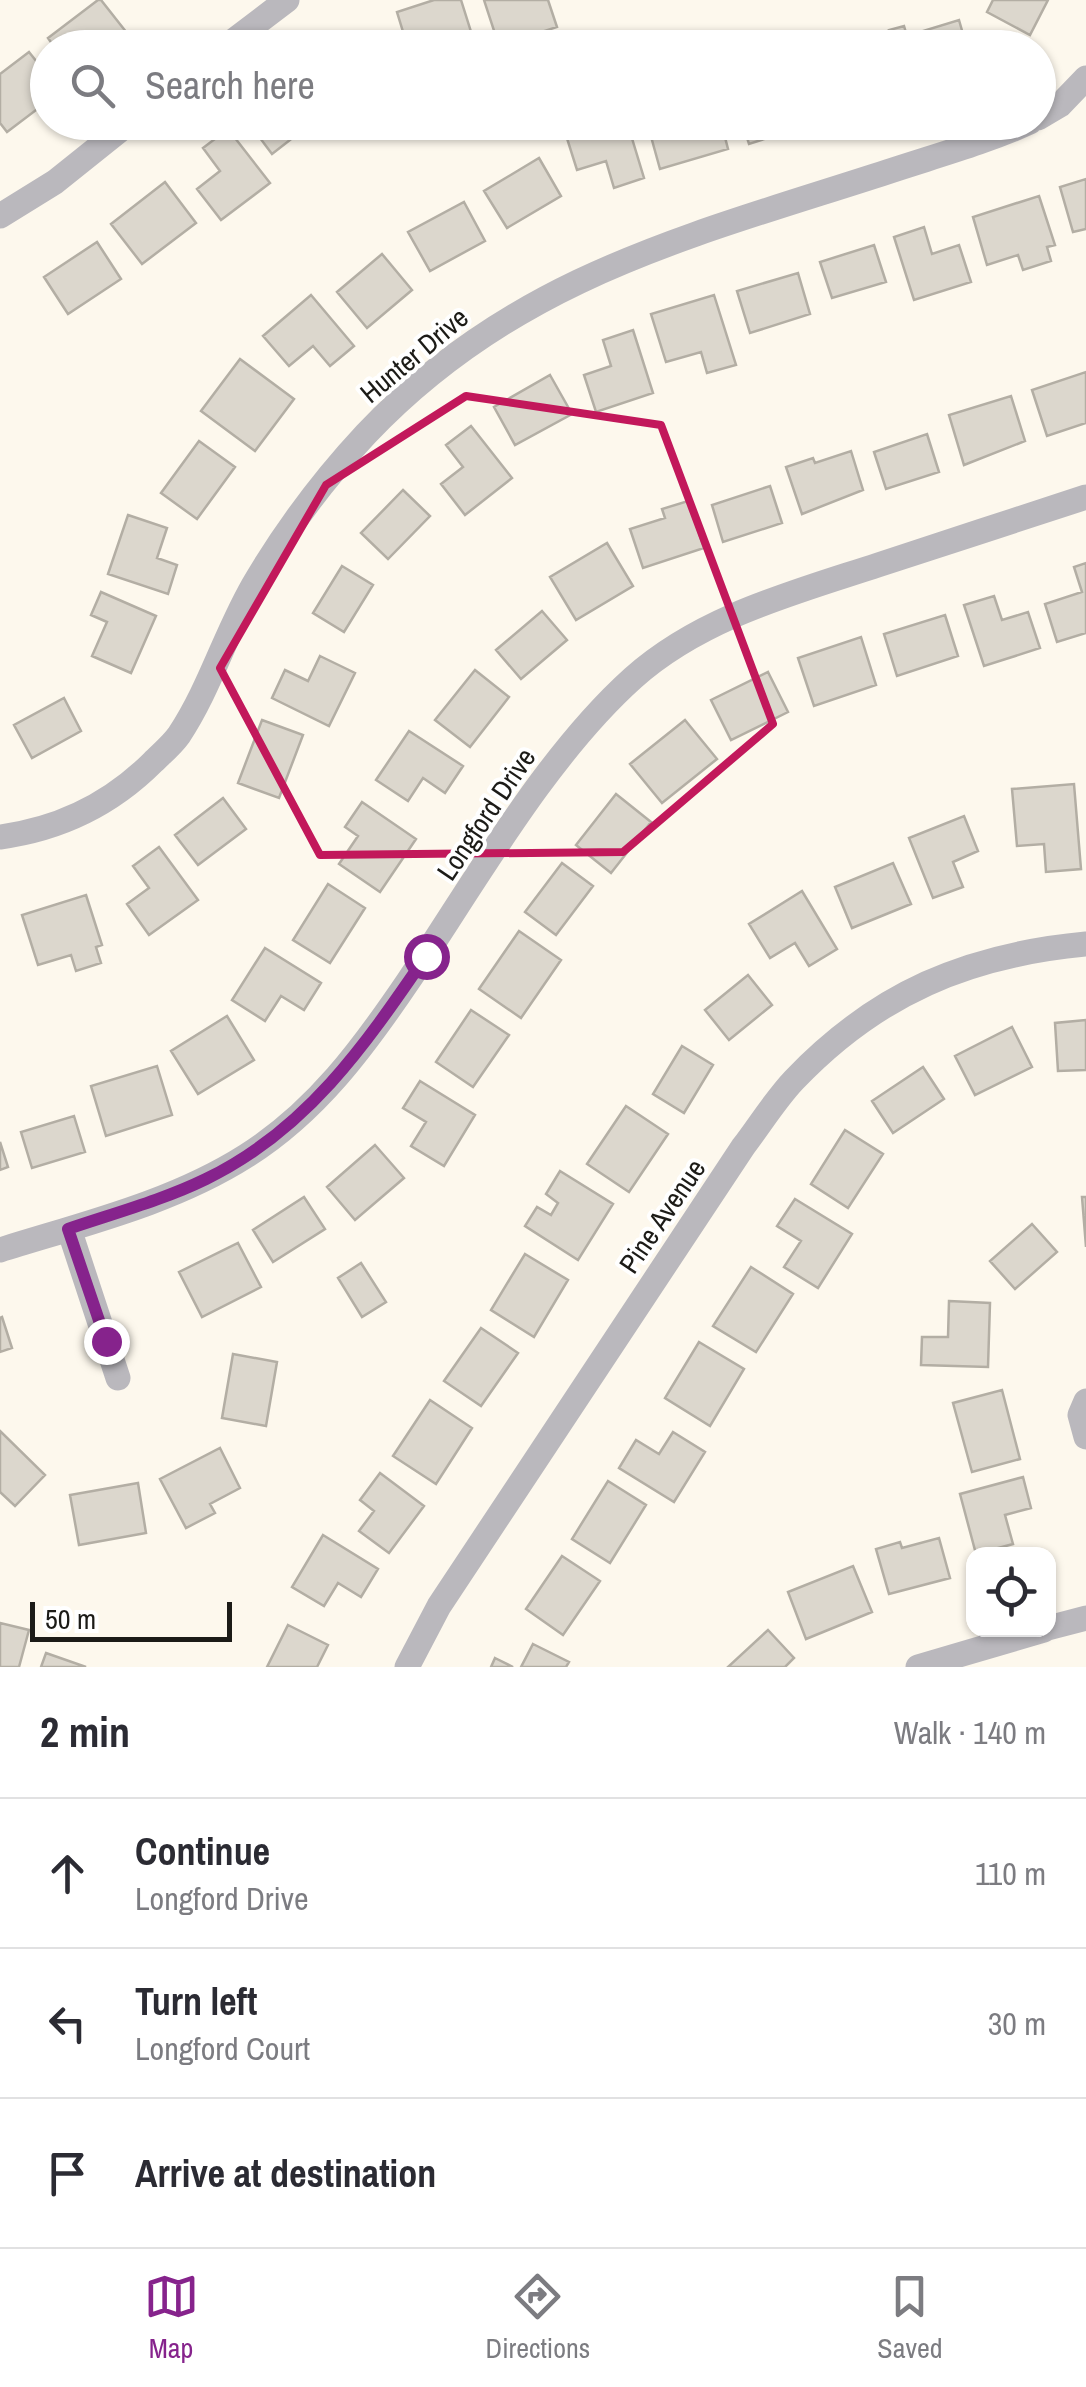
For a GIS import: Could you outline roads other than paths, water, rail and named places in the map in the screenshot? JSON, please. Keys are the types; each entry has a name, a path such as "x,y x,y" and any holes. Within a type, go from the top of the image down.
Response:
{"street":[{"path":"248,30 287,0"},
{"path":"1056,107 1086,78"},
{"path":"0,216 47,188 107,140"},
{"name":"Hunter Drive","path":"0,837 39,832 96,808 134,781 178,736 256,580 300,513 368,432 481,336 558,290 641,252 976,140"},
{"name":"Longford Drive","path":"0,1250 151,1202 207,1178 248,1155 296,1119 322,1094 385,1016 548,774 583,729 635,676 692,635 761,603 1086,497"},
{"name":"Pine Avenue","path":"408,1667 450,1590 732,1164 792,1082 841,1035 899,995 968,965 1030,949 1086,944"},
{"path":"68,1229 118,1378"},
{"path":"1086,1402 1080,1416 1086,1436"},
{"path":"1056,1626 1086,1618"},
{"path":"918,1667 1019,1637"}]}
